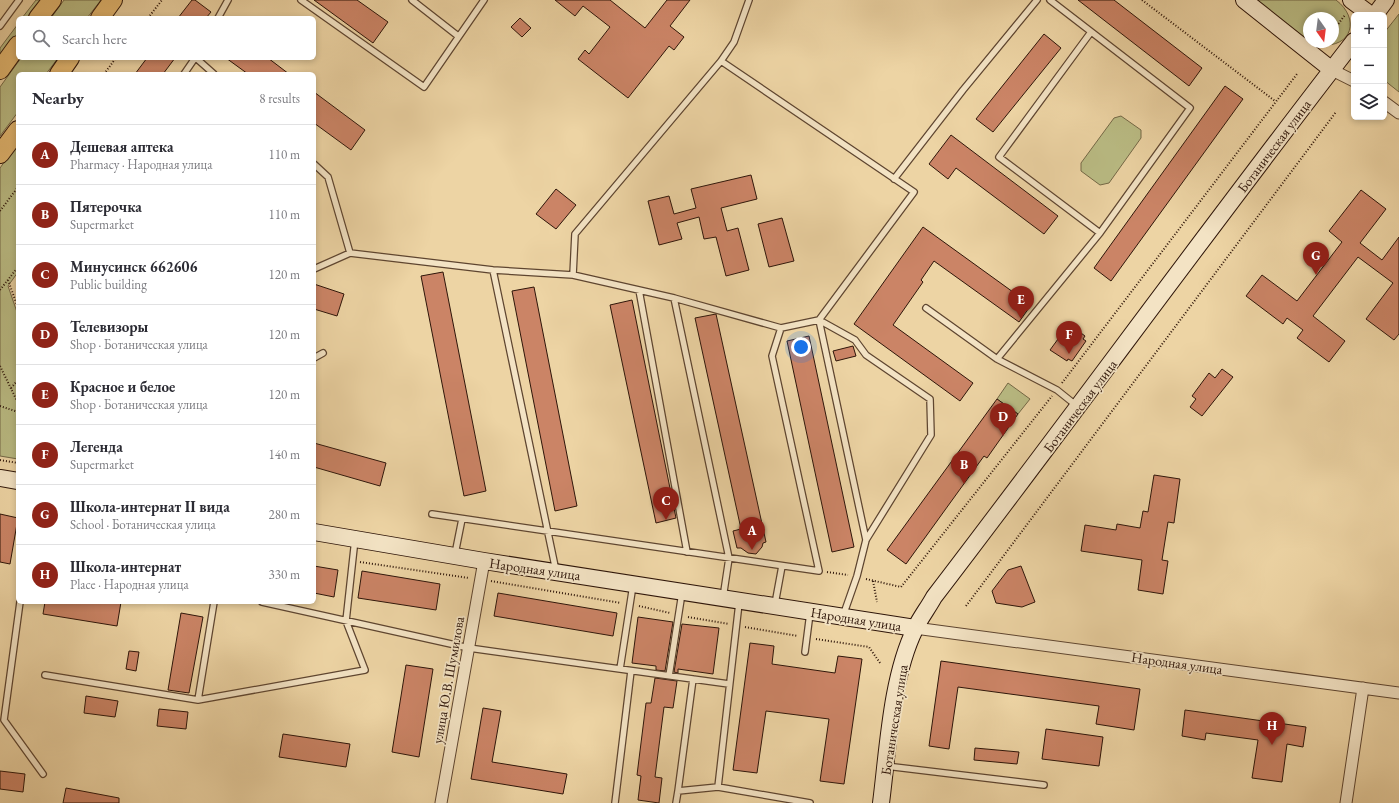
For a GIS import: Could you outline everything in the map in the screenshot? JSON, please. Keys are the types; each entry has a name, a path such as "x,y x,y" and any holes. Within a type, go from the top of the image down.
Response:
{"main road":[{"path":"40,16 52,0"},
{"path":"101,16 113,0"},
{"path":"0,70 16,48"},
{"path":"60,72 69,60"},
{"path":"0,154 16,133"}],"street":[{"path":"1244,0 1332,70 1351,79"},
{"path":"1351,0 1367,12"},
{"path":"1376,12 1386,0"},
{"name":"Ботаническая улица","path":"881,803 900,672 915,628 934,597 1079,408 1247,181 1351,45"},
{"path":"1387,104 1399,113"},
{"path":"0,478 16,481"},
{"name":"Народная улица","path":"316,532 484,562 633,583 915,628 1399,693"},
{"name":"улица Ю.В. Шумилова","path":"440,803 484,562"},
{"path":"1346,803 1363,688"}],"lane":[{"path":"0,26 19,0"},
{"path":"219,16 228,0"},
{"path":"301,0 424,87 484,0"},
{"path":"412,0 458,36"},
{"path":"573,275 575,234 721,61 734,42 748,0"},
{"path":"894,179 963,90 1037,0"},
{"path":"997,359 1100,233 1190,108 1050,0"},
{"path":"1091,32 999,156 1100,233"},
{"path":"186,72 194,60"},
{"path":"198,60 212,72"},
{"path":"721,61 914,192 819,320 866,540"},
{"path":"316,166 328,177 350,253"},
{"path":"316,268 350,253 493,270 573,275 674,298 781,328 819,320 855,340 866,355 930,399 931,435 866,540 857,576 843,617"},
{"path":"493,270 556,572"},
{"path":"639,290 687,552"},
{"path":"674,298 729,558 723,598"},
{"path":"926,308 997,359 1057,390 1079,408"},
{"path":"432,514 819,571 772,356 781,328"},
{"path":"316,357 323,354"},
{"path":"455,557 462,518"},
{"path":"45,675 198,700 365,670 346,621 355,539"},
{"path":"774,606 782,566"},
{"path":"620,669 633,583"},
{"path":"669,676 682,591"},
{"path":"718,787 739,600"},
{"path":"20,604 4,720 43,774"},
{"path":"198,700 214,604"},
{"path":"271,604 469,648 729,684"},
{"path":"805,652 810,612"},
{"path":"615,803 632,671"},
{"path":"676,803 693,679"},
{"path":"886,766 1044,785"},
{"path":"678,791 718,787 810,803"}],"path":[{"path":"150,16 162,0"},
{"path":"1142,0 1275,101"},
{"path":"1339,23 1345,15"},
{"path":"106,72 114,60"},
{"path":"901,588 1057,390 1297,74"},
{"path":"966,606 1336,112"},
{"path":"0,211 16,190"},
{"path":"0,290 16,270"},
{"path":"8,280 16,302"},
{"path":"0,366 16,398"},
{"path":"11,388 16,382"},
{"path":"0,406 16,411"},
{"path":"0,460 16,463"},
{"path":"873,581 877,602"}],"green space":[{"path":"36,0 43,0 31,16 24,16"},
{"path":"64,0 101,0 89,16 52,16"},
{"path":"1255,0 1336,0 1344,7 1350,23 1346,37 1340,42 1339,12 1303,12 1303,38"},
{"path":"1399,14 1399,92 1387,82 1387,29"},
{"path":"16,27 16,37 0,58 0,48"},
{"path":"20,60 56,60 48,72 16,72 16,115 0,136 0,87"},
{"path":"1121,116 1141,130 1141,138 1109,183 1100,185 1081,171 1081,163 1114,118"},
{"path":"16,146 16,275 8,286 16,309 16,459 0,456 0,168"},
{"path":"1008,383 1030,399 1018,414 997,399"}],"building":[{"path":"192,0 195,0 211,12 208,16 180,16"},
{"path":"314,0 357,0 388,22 373,43"},
{"path":"555,0 610,0 645,28 667,0 690,0 670,26 684,37 674,50 669,46 628,98 578,59 585,50 589,54 610,27 583,6 575,16"},
{"path":"1078,0 1114,0 1202,68 1189,86"},
{"path":"520,18 531,28 522,37 511,27"},
{"path":"1044,34 1061,48 993,132 976,119"},
{"path":"146,60 174,60 164,72 136,72"},
{"path":"229,60 271,60 286,72 245,72"},
{"path":"1225,86 1243,99 1111,281 1094,268"},
{"path":"316,93 365,130 351,150 316,124"},
{"path":"951,135 1058,216 1044,234 956,168 948,179 929,164"},
{"path":"751,175 757,199 721,208 727,231 738,228 749,270 726,276 716,237 704,239 699,217 677,223 682,239 659,245 648,201 669,196 674,214 696,208 691,189"},
{"path":"556,189 576,205 556,229 536,214"},
{"path":"1361,190 1386,209 1360,243 1382,260 1399,237 1399,334 1394,340 1366,319 1393,283 1358,257 1313,316 1345,341 1329,362 1297,338 1303,330 1287,318 1283,324 1246,296 1262,275 1297,301 1342,242 1329,231"},
{"path":"782,218 794,261 769,267 758,224"},
{"path":"923,227 1031,305 1019,322 934,261 921,280 923,282 893,325 973,383 960,401 854,324"},
{"path":"443,272 486,491 464,496 421,276"},
{"path":"316,285 344,294 337,316 316,310"},
{"path":"534,287 577,506 555,511 512,291"},
{"path":"632,300 676,518 656,523 610,305"},
{"path":"716,314 766,542 763,543 762,547 756,554 748,553 741,548 737,548 733,531 741,529 695,318"},
{"path":"1069,324 1085,336 1083,339 1086,341 1072,361 1068,359 1067,361 1050,350"},
{"path":"809,336 854,547 832,552 787,341"},
{"path":"853,346 856,356 836,361 833,351"},
{"path":"1222,369 1233,377 1202,416 1190,407 1196,399 1192,396 1209,373 1215,378"},
{"path":"997,399 1018,414 987,458 984,456 906,564 887,550"},
{"path":"316,444 386,463 380,486 316,468"},
{"path":"1154,475 1180,479 1174,523 1168,522 1162,560 1168,561 1163,594 1138,590 1142,560 1081,551 1085,525 1116,530 1117,524 1140,528 1143,511 1148,512"},
{"path":"0,514 16,518 16,530 10,564 0,562"},
{"path":"316,566 338,570 334,597 316,593"},
{"path":"1021,566 1035,602 1022,607 996,603 992,591 1008,570"},
{"path":"362,571 440,584 436,610 358,598"},
{"path":"498,593 617,613 613,636 494,616"},
{"path":"45,604 121,604 117,626 43,614"},
{"path":"181,613 203,617 189,693 168,690"},
{"path":"638,617 673,622 665,671 656,670 656,666 632,663"},
{"path":"682,624 719,628 713,674 678,669 678,673 674,672"},
{"path":"750,643 774,646 772,664 835,673 838,656 862,659 844,784 820,781 829,719 766,711 757,773 733,770"},
{"path":"129,651 139,652 136,671 126,669"},
{"path":"941,661 1140,689 1134,730 1096,724 1099,706 958,687 949,749 929,746"},
{"path":"406,665 433,669 419,757 392,752"},
{"path":"655,678 677,681 673,708 664,707 655,777 662,778 659,803 638,800 641,776 637,775 646,703 651,703"},
{"path":"86,696 118,701 115,717 84,713"},
{"path":"483,708 501,711 492,762 567,774 563,794 471,779"},
{"path":"159,709 188,712 186,729 157,726"},
{"path":"1185,710 1306,727 1303,747 1287,744 1282,782 1252,778 1258,740 1206,733 1205,740 1182,736"},
{"path":"1046,729 1103,737 1099,766 1042,759"},
{"path":"283,734 350,744 346,767 279,757"},
{"path":"975,748 1019,752 1017,764 974,760"},
{"path":"0,771 25,774 23,792 0,789"},
{"path":"66,788 119,798 119,803 63,803"}],"place":[{"name":"Школа-интернат II вида","path":"1316,275"},
{"name":"Красное и белое","path":"1021,319"},
{"name":"Легенда","path":"1069,354"},
{"name":"Телевизоры","path":"1003,436"},
{"name":"Пятерочка","path":"964,484"},
{"name":"Минусинск 662606","path":"666,520"},
{"name":"Дешевая аптека","path":"752,550"},
{"name":"Школа-интернат","path":"1272,745"}]}
